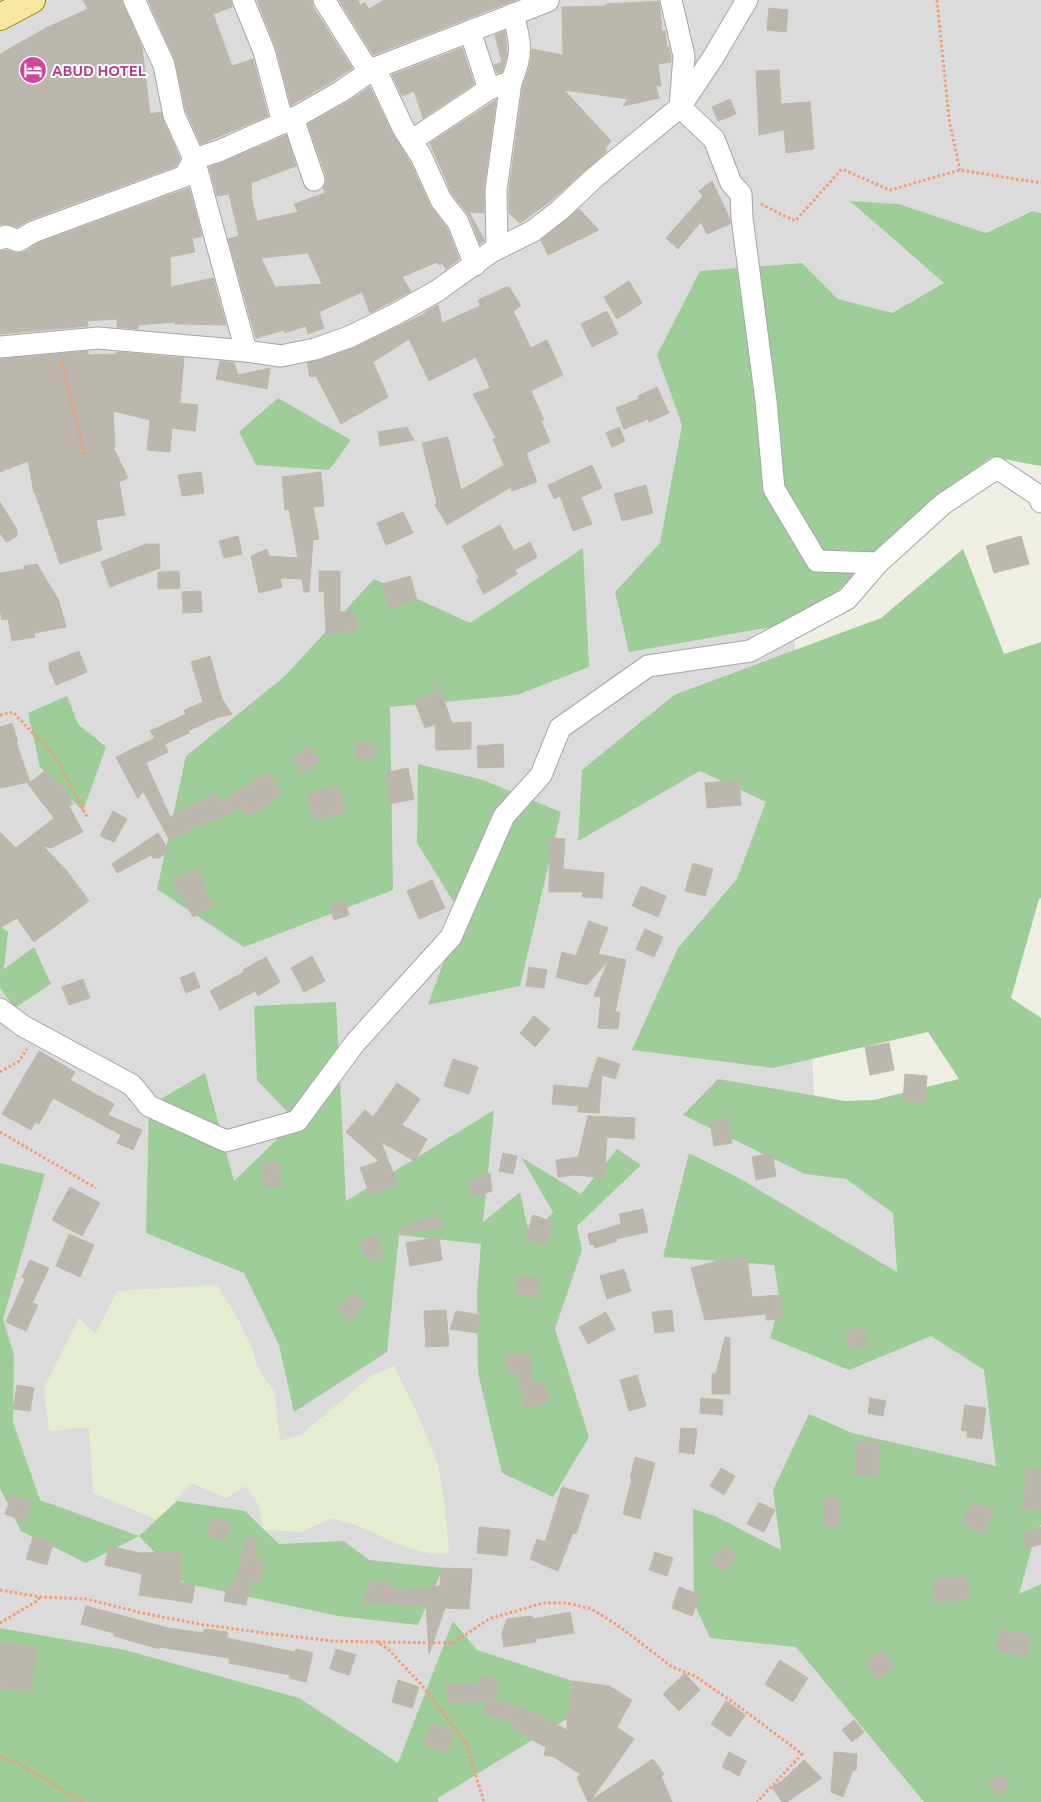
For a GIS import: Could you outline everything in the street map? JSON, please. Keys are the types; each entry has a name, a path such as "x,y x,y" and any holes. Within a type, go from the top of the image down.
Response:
{"main road":[{"path":"0,18 32,0"}],"street":[{"path":"134,0 164,65 174,115 194,159 246,351"},
{"path":"243,0 264,51 288,120 314,180"},
{"path":"324,0 366,67 374,68"},
{"path":"0,239 6,236 18,241 33,232 185,176 194,159 288,120 340,92 374,68 548,0"},
{"path":"671,0 684,56 680,107"},
{"path":"0,347 98,338 282,356 315,349 349,337 437,291 497,249 533,231 560,210 594,178 680,107 714,56 747,0"},
{"path":"497,249 496,190 511,82 518,67 520,43 513,14"},
{"path":"470,31 489,89"},
{"path":"374,68 403,128 421,156 441,200 458,222 475,265"},
{"path":"411,141 489,89 511,82"},
{"path":"680,107 714,139 731,183 741,194 742,218 766,401 774,489 817,561 878,564"},
{"path":"0,1009 23,1026 132,1085 149,1106 226,1142 297,1121 355,1043 451,937 504,816 541,775 560,728 648,666 750,651 847,599 878,564 944,504 997,468 1039,496 1041,502"}],"path":[{"path":"937,0 949,119 960,170"},
{"path":"741,194 795,221 842,169 890,190 960,170 1041,183"},
{"path":"57,342 68,394 85,455"},
{"path":"0,715 13,712 56,758 88,819"},
{"path":"0,1072 19,1061 37,1033"},
{"path":"0,1132 96,1188"},
{"path":"0,1590 40,1597 86,1599 198,1624 333,1641 453,1643 489,1619 543,1603 566,1603 592,1609 620,1627 672,1667 695,1676 802,1754 757,1802"},
{"path":"0,1623 37,1601 40,1597"},
{"path":"377,1642 388,1649 420,1683 466,1744 484,1802"},
{"path":"0,1758 18,1763 84,1802"}],"shaded area":[{"path":"0,0 1041,0 1041,213 1031,211 986,233 899,204 851,201 945,283 892,313 785,406 814,1097 1011,1323 1041,1346 1041,1802 0,1802"}],"green space":[{"path":"850,201 899,204 986,233 1032,211 1041,213 1041,466 992,457 941,493 806,621 629,652 615,592 660,543 682,425 657,355 700,271 802,263 838,299 892,313 944,283"},
{"path":"278,398 351,440 329,470 256,465 239,432"},
{"path":"583,548 589,667 517,695 390,707 393,890 244,947 157,889 186,756 285,676 374,579 470,623"},
{"path":"963,549 1004,654 1041,642 1041,898 1039,899 1011,998 1041,1018 1041,1525 1037,1529 1019,1594 1041,1584 1041,1802 924,1802 796,1647 710,1638 694,1603 693,1509 715,1516 781,1550 773,1490 809,1414 852,1433 996,1466 984,1370 931,1336 849,1370 770,1338 780,1301 774,1265 663,1257 689,1153 737,1177 897,1272 893,1213 846,1179 805,1174 683,1115 718,1079 845,1101 874,1100 959,1079 928,1032 773,1068 632,1050 678,948 737,879 766,802 700,771 578,841 582,770 674,695 881,618"},
{"path":"67,696 78,724 106,747 83,811 40,767 28,713"},
{"path":"418,764 483,780 561,812 520,986 428,1005 461,914 417,843"},
{"path":"0,926 8,932 4,969 34,947 51,984 15,1008 0,988"},
{"path":"336,1002 346,1201 494,1110 483,1222 520,1192 530,1238 553,1212 521,1157 581,1194 617,1149 641,1165 577,1226 582,1250 555,1329 589,1437 553,1497 502,1473 478,1373 477,1292 481,1244 399,1235 387,1352 294,1412 279,1345 244,1273 146,1233 149,1106 205,1073 234,1181 296,1121 257,1080 254,1006"},
{"path":"0,1163 45,1174 3,1319 14,1355 13,1422 40,1500 139,1536 86,1563 21,1531 0,1488"},
{"path":"217,1285 237,1317 252,1348 257,1366 275,1393 280,1441 302,1434 371,1376 394,1366 419,1417 438,1464 445,1505 449,1554 434,1554 408,1548 355,1525 332,1518 302,1532 264,1530 258,1504 246,1486 227,1498 191,1483 158,1520 93,1493 89,1427 49,1431 44,1388 79,1318 96,1334 117,1291"},
{"path":"177,1501 245,1511 279,1544 344,1541 369,1560 443,1568 418,1625 338,1616 184,1583 139,1536"},
{"path":"453,1621 477,1650 609,1693 438,1798 438,1802 0,1802 0,1628 125,1650 299,1698 398,1763"}],"building":[{"path":"83,0 122,0 142,47 150,114 161,112 180,159 176,166 29,220 17,227 6,224 0,225 0,54 46,28 88,9"},
{"path":"148,0 231,0 232,7 213,14 232,66 253,59 268,116 201,144 186,111 175,60"},
{"path":"257,0 312,0 313,7 352,68 291,105 276,48"},
{"path":"339,0 358,0 360,5 365,3 369,9 384,0 516,0 373,55"},
{"path":"659,1 662,31 665,31 671,62 658,64 661,86 656,86 659,98 623,106 628,99 564,90 611,141 605,149 607,151 552,200 520,223 509,213 509,191 523,85 530,66 532,49 563,55 562,7 606,6 606,4"},
{"path":"769,8 788,10 786,32 767,30"},
{"path":"505,31 507,54 502,72 497,73 494,65 502,62 495,35"},
{"path":"462,48 474,84 423,118 414,91 402,96 392,75"},
{"path":"779,70 781,104 810,102 814,149 786,153 784,130 759,135 756,71"},
{"path":"370,87 392,133 410,162 430,205 447,228 459,259 446,269 442,263 439,265 437,262 402,277 411,291 370,313 362,292 319,312 324,328 308,334 306,326 285,333 284,330 256,338 228,239 239,236 229,194 217,196 209,167 286,135 296,166 251,183 252,200 257,221 298,212 294,204 325,193 323,188 326,176 308,124","holes":["308,253 322,284 275,287 261,258"]},
{"path":"730,99 736,114 718,121 712,107"},
{"path":"496,100 484,188 484,213 469,212 484,239 480,244 470,217 452,194 430,143"},
{"path":"712,181 730,219 730,224 707,234 701,222 678,249 666,238 703,196 699,191"},
{"path":"189,188 202,236 192,239 195,252 170,257 171,287 213,278 226,325 175,324 175,322 138,325 138,329 117,327 117,319 87,321 88,326 0,334 0,251 24,252 38,243"},
{"path":"579,209 599,230 548,255 541,240"},
{"path":"629,281 642,303 617,319 604,297"},
{"path":"509,287 521,306 513,311 531,348 547,340 563,375 531,391 544,420 541,421 550,442 526,453 537,482 512,491 511,487 447,525 435,505 437,504 422,443 448,437 461,490 504,465 493,439 496,438 473,394 490,388 476,357 429,381 409,339 373,362 388,397 341,424 316,376 310,377 307,363 354,348 426,313 438,305 442,323 480,306 478,300"},
{"path":"607,311 618,334 592,347 581,324"},
{"path":"88,351 88,355 117,354 117,352 184,358 180,403 198,405 195,431 172,428 170,452 147,450 150,420 113,411 115,447 113,447 128,478 119,482 125,515 96,520 102,550 60,564 34,493 28,461 0,472 0,359"},
{"path":"220,361 234,363 238,375 270,368 267,389 216,379"},
{"path":"657,387 669,413 649,422 648,419 624,429 616,408 639,399 638,396"},
{"path":"407,427 414,440 380,446 378,432"},
{"path":"619,427 625,441 612,447 606,433"},
{"path":"592,465 602,488 581,497 592,524 573,531 560,496 554,499 548,485"},
{"path":"201,472 204,493 182,496 178,475"},
{"path":"321,472 324,506 313,507 319,539 313,540 309,592 304,592 302,579 280,578 282,587 259,593 251,556 267,549 269,556 298,558 289,509 285,510 282,477"},
{"path":"646,485 653,513 622,521 614,494"},
{"path":"0,502 17,530 17,536 6,542 0,533"},
{"path":"403,512 413,533 386,545 377,523"},
{"path":"500,525 514,551 530,542 537,557 515,570 517,574 484,594 476,580 479,578 462,546"},
{"path":"238,536 242,554 224,558 219,541"},
{"path":"1021,536 1029,564 994,573 986,546"},
{"path":"146,544 159,544 160,568 110,587 101,562"},
{"path":"37,564 59,601 66,627 34,633 35,637 12,641 8,619 2,620 0,610 0,573 24,569 24,566"},
{"path":"179,571 180,588 158,589 158,572"},
{"path":"319,571 340,571 340,612 355,611 357,631 326,634 324,591 319,592"},
{"path":"410,576 417,600 389,609 382,584"},
{"path":"201,591 202,612 183,613 182,592"},
{"path":"79,651 87,672 56,685 49,669 49,663"},
{"path":"210,656 222,699 232,714 216,718 165,744 168,752 146,763 170,817 216,792 221,802 268,772 282,794 249,817 242,807 206,825 204,821 170,841 143,791 138,799 116,757 155,738 150,731 186,714 184,710 203,702 191,662"},
{"path":"437,681 452,723 471,722 471,749 436,750 435,724 425,728 414,700 435,692 434,682"},
{"path":"12,723 18,742 16,742 30,782 0,788 0,727"},
{"path":"373,741 376,757 357,760 354,744"},
{"path":"503,744 504,767 478,768 477,746"},
{"path":"307,745 320,759 304,774 291,760"},
{"path":"408,768 414,799 390,804 385,773"},
{"path":"46,770 60,787 63,785 73,804 69,806 83,832 51,848 43,846 67,871 89,901 34,942 17,918 0,928 0,832 16,848 54,818 28,784"},
{"path":"739,780 741,805 707,808 705,783"},
{"path":"338,785 346,812 314,820 307,794"},
{"path":"113,811 127,819 114,842 100,836"},
{"path":"158,833 169,851 159,858 153,858 151,855 117,873 112,864"},
{"path":"550,838 565,839 563,869 604,873 602,898 582,897 583,892 549,892"},
{"path":"693,863 713,869 705,896 685,891"},
{"path":"197,868 205,882 202,884 213,907 193,917 172,882"},
{"path":"432,880 445,908 419,919 407,891"},
{"path":"641,886 666,896 658,917 632,906"},
{"path":"345,901 349,915 334,920 330,906"},
{"path":"589,921 608,928 598,954 626,960 615,1012 620,1012 618,1029 598,1028 601,997 594,996 608,961 587,985 556,977 562,952 576,956"},
{"path":"645,929 663,937 654,957 636,949"},
{"path":"312,956 325,981 304,992 291,968"},
{"path":"266,957 280,982 258,996 255,991 220,1010 210,991"},
{"path":"529,967 547,970 544,988 526,986"},
{"path":"194,972 200,987 186,993 180,978"},
{"path":"83,979 90,998 69,1005 62,987"},
{"path":"534,1016 550,1029 535,1047 520,1033"},
{"path":"889,1043 894,1070 870,1075 865,1047"},
{"path":"39,1051 75,1072 70,1080 114,1104 108,1115 142,1130 133,1150 117,1143 121,1135 53,1098 39,1124 35,1122 31,1130 2,1114"},
{"path":"598,1057 620,1064 615,1079 602,1075 599,1113 578,1112 578,1106 552,1104 554,1085 588,1088"},
{"path":"453,1059 478,1067 469,1094 444,1086"},
{"path":"905,1074 927,1076 925,1102 903,1101"},
{"path":"397,1083 420,1099 402,1125 427,1139 415,1161 381,1142 398,1185 370,1195 360,1168 379,1161 346,1132 365,1110 373,1117"},
{"path":"588,1116 635,1118 634,1139 607,1137 604,1178 575,1175 558,1177 556,1160 578,1157"},
{"path":"728,1118 732,1143 714,1146 710,1121"},
{"path":"503,1153 517,1156 513,1174 499,1171"},
{"path":"772,1153 776,1176 756,1180 752,1157"},
{"path":"278,1161 282,1186 265,1188 261,1164"},
{"path":"490,1173 492,1191 473,1197 468,1181"},
{"path":"70,1187 100,1203 82,1236 52,1220"},
{"path":"643,1209 648,1232 616,1239 617,1241 595,1248 593,1244 590,1245 588,1234 621,1224 619,1214"},
{"path":"437,1213 444,1228 399,1234 398,1230"},
{"path":"533,1215 553,1222 546,1246 525,1240"},
{"path":"69,1234 94,1245 80,1277 56,1266"},
{"path":"375,1235 384,1256 369,1262 360,1242"},
{"path":"439,1237 442,1260 410,1266 406,1243"},
{"path":"747,1257 752,1297 781,1295 783,1319 766,1320 766,1314 705,1320 691,1268 721,1260"},
{"path":"30,1260 49,1268 32,1303 38,1305 26,1331 6,1322 25,1279 22,1277"},
{"path":"624,1269 631,1291 607,1299 600,1276"},
{"path":"517,1276 540,1278 537,1297 515,1294"},
{"path":"352,1292 365,1303 351,1321 337,1310"},
{"path":"446,1310 449,1346 426,1347 424,1311"},
{"path":"672,1310 674,1331 655,1333 652,1312"},
{"path":"456,1311 480,1315 477,1333 450,1329"},
{"path":"606,1312 615,1329 588,1344 579,1327"},
{"path":"865,1327 868,1347 850,1350 846,1331"},
{"path":"725,1337 730,1338 730,1394 712,1394 712,1374 716,1374"},
{"path":"530,1353 532,1383 545,1381 549,1403 524,1408 517,1372 506,1373 505,1355"},
{"path":"637,1375 646,1406 629,1411 620,1380"},
{"path":"17,1385 34,1388 30,1411 13,1409"},
{"path":"701,1398 723,1400 722,1415 700,1413"},
{"path":"870,1398 886,1401 883,1416 868,1413"},
{"path":"965,1405 986,1408 982,1439 967,1437 967,1431 961,1430"},
{"path":"681,1428 697,1429 694,1454 679,1452"},
{"path":"878,1441 879,1476 856,1476 856,1442"},
{"path":"635,1457 655,1463 640,1519 623,1514"},
{"path":"1027,1467 1041,1469 1041,1511 1022,1508"},
{"path":"721,1468 735,1476 724,1495 710,1486"},
{"path":"562,1487 589,1495 576,1534 573,1533 558,1571 530,1559 537,1539 545,1542"},
{"path":"12,1494 32,1502 24,1521 5,1514"},
{"path":"824,1498 839,1498 839,1527 824,1526"},
{"path":"972,1501 995,1512 984,1534 961,1523"},
{"path":"759,1502 775,1510 764,1532 747,1524"},
{"path":"213,1517 232,1524 225,1541 206,1534"},
{"path":"479,1527 510,1530 507,1556 477,1553"},
{"path":"1041,1527 1041,1544 1026,1549 1021,1534"},
{"path":"33,1537 53,1543 47,1565 26,1559"},
{"path":"247,1537 257,1539 254,1557 265,1561 259,1583 250,1580 246,1605 224,1601 227,1586 233,1587"},
{"path":"725,1545 737,1557 725,1570 719,1570 710,1561"},
{"path":"109,1546 140,1553 180,1552 181,1583 195,1585 192,1603 139,1595 142,1574 105,1565"},
{"path":"655,1552 673,1558 667,1576 649,1570"},
{"path":"441,1568 472,1569 469,1609 445,1608 429,1654 426,1604 405,1606 363,1602 363,1594 368,1593 369,1581 391,1582 391,1591 440,1586"},
{"path":"967,1576 969,1599 935,1602 933,1579"},
{"path":"679,1587 700,1595 692,1616 672,1608"},
{"path":"86,1606 168,1628 203,1633 204,1629 228,1632 227,1638 295,1652 296,1649 313,1653 306,1682 289,1678 290,1675 229,1663 229,1658 159,1647 159,1649 114,1636 114,1633 81,1624"},
{"path":"570,1612 574,1633 536,1639 536,1642 504,1647 502,1633 507,1619 532,1616 533,1619"},
{"path":"1001,1629 1031,1636 1026,1657 996,1650"},
{"path":"0,1643 37,1647 32,1691 0,1688"},
{"path":"336,1649 356,1655 349,1675 330,1669"},
{"path":"884,1650 894,1668 876,1679 866,1661"},
{"path":"780,1660 808,1678 793,1702 765,1684"},
{"path":"685,1673 700,1690 679,1711 663,1694"},
{"path":"480,1676 499,1679 495,1700 524,1708 567,1730 567,1709 569,1709 573,1681 609,1686 632,1700 617,1727 634,1739 591,1800 653,1759 664,1774 661,1776 672,1802 588,1802 577,1778 580,1774 554,1757 544,1755 546,1747 512,1729 515,1722 483,1714 487,1701 448,1704 446,1685 479,1683"},
{"path":"398,1680 419,1687 412,1708 392,1702"},
{"path":"726,1701 745,1715 730,1737 711,1724"},
{"path":"854,1720 864,1732 852,1742 842,1730"},
{"path":"432,1723 455,1732 447,1753 424,1744"},
{"path":"729,1752 746,1761 739,1776 722,1767"},
{"path":"834,1752 857,1754 856,1770 853,1770 843,1797 831,1792"},
{"path":"804,1760 822,1778 787,1802 782,1802 772,1787 782,1781"},
{"path":"1001,1773 1010,1786 997,1795 988,1783"}],"place":[{"name":"ABUD HOTEL","path":"33,70"}]}
